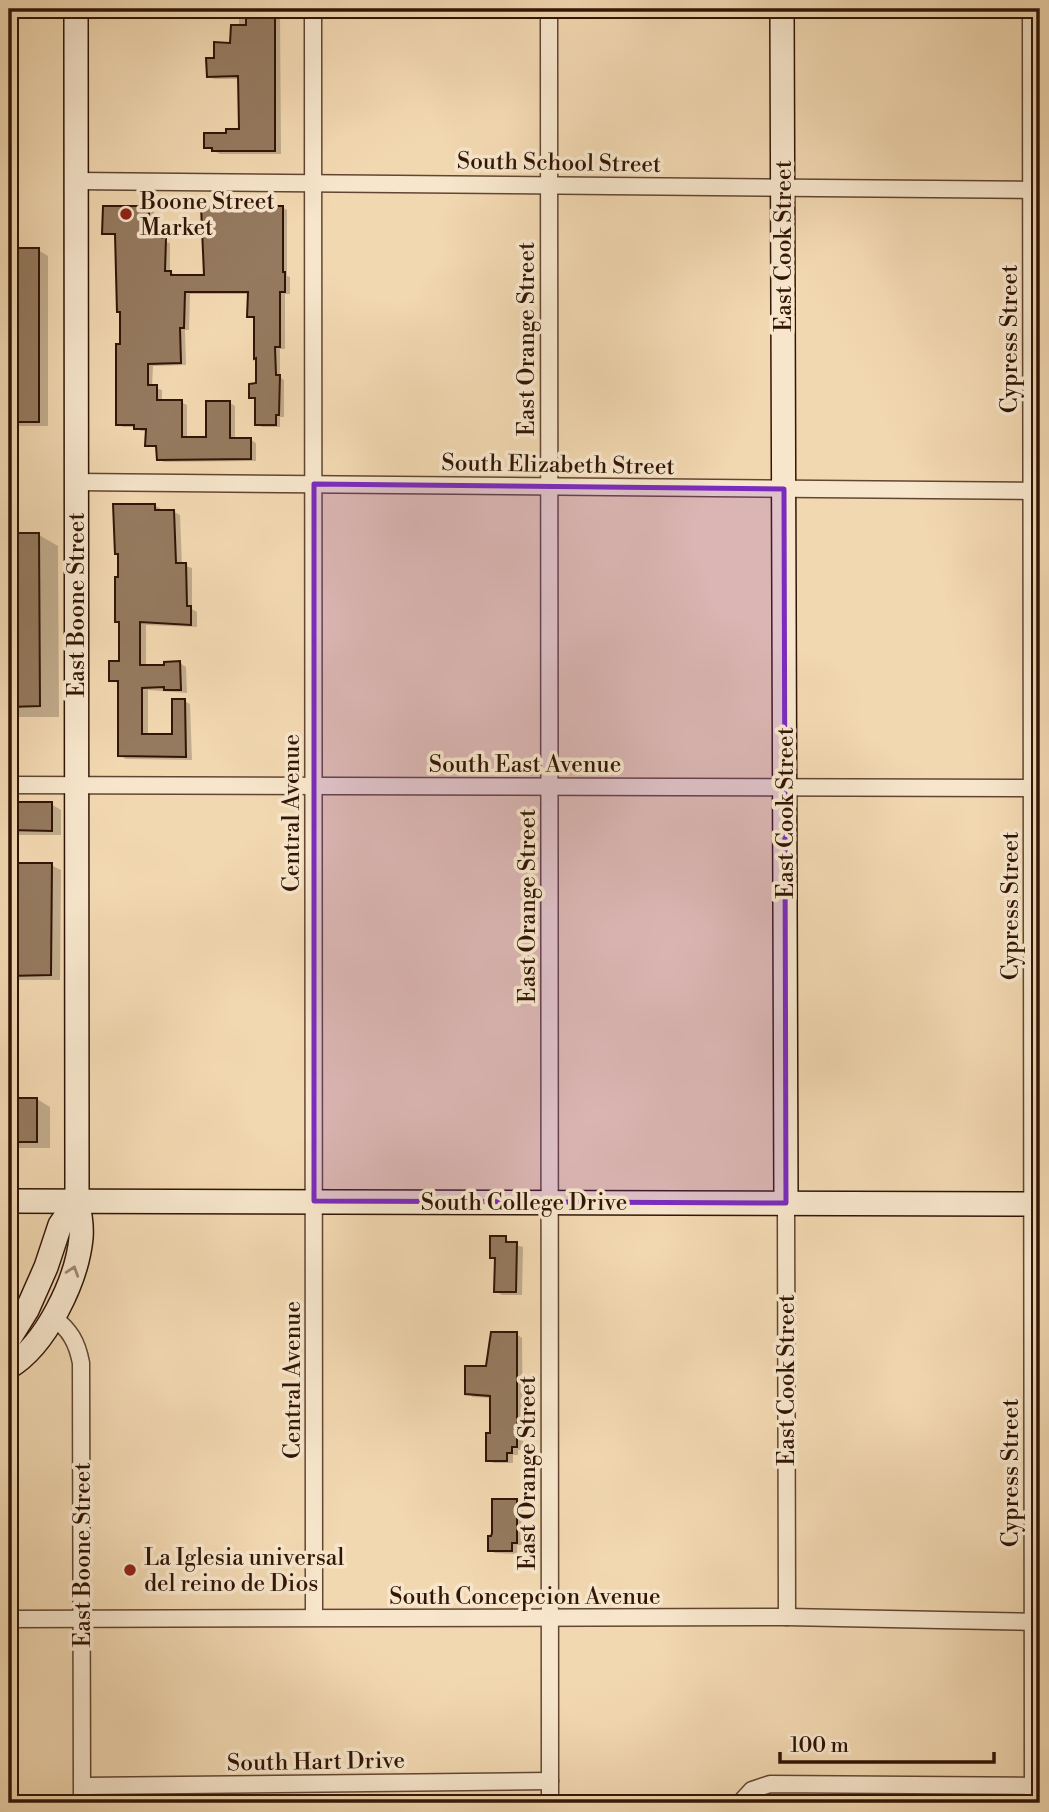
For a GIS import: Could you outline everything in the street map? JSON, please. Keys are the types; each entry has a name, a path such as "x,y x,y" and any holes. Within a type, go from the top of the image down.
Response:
{"street":[{"name":"East Boone Street","path":"9,1367 34,1345 53,1317 72,1276 81,1239 77,1201 76,9"},
{"name":"Central Avenue","path":"313,9 314,1617"},
{"name":"East Orange Street","path":"549,9 550,1803"},
{"name":"East Cook Street","path":"782,9 787,1617"},
{"name":"Cypress Street","path":"1031,9 1036,190 1037,1786 1033,1803"},
{"name":"South School Street","path":"77,181 1036,190"},
{"name":"South Elizabeth Street","path":"76,482 1036,491"},
{"name":"South East Avenue","path":"9,785 1036,788"},
{"name":"South College Drive","path":"9,1201 1036,1204"},
{"path":"9,1339 27,1310 46,1267 60,1225 77,1201"},
{"name":"East Boone Street","path":"53,1317 69,1331 75,1341 81,1363 82,1803"},
{"name":"South Concepcion Avenue","path":"9,1619 787,1617 1037,1622"},
{"name":"South Hart Drive","path":"83,1786 550,1781"},
{"path":"740,1803 752,1790 769,1784 1037,1786"}],"highlighted area":[{"path":"314,484 784,489 786,1203 314,1201"}],"building":[{"path":"246,9 275,9 275,151 212,151 212,148 204,148 204,133 226,133 226,129 239,129 238,76 207,77 206,58 214,58 214,42 230,43 231,25 246,25"},
{"path":"103,206 149,206 149,221 154,221 154,238 166,238 165,271 171,271 171,275 204,275 201,206 283,206 285,292 280,292 280,347 275,347 276,375 280,375 279,415 276,415 276,425 255,425 255,398 249,398 249,384 256,383 256,358 254,359 254,317 247,317 248,292 185,292 184,328 180,328 181,363 148,364 148,385 157,385 157,400 182,400 182,437 206,437 206,401 230,401 230,438 251,438 251,459 157,460 156,446 145,446 146,429 134,429 134,425 116,425 116,344 120,344 120,312 117,312 115,234 102,234"},
{"path":"9,248 39,248 39,422 9,422"},
{"path":"113,504 155,504 155,510 174,510 176,563 186,563 187,606 191,606 191,625 140,622 140,665 164,665 164,662 180,661 181,690 164,690 164,687 142,688 142,734 172,734 172,699 185,699 186,757 118,756 118,681 109,681 109,661 119,661 119,622 115,622 118,554 115,554"},
{"path":"9,533 39,533 40,706 9,707"},
{"path":"9,802 52,802 52,831 9,830"},
{"path":"9,863 52,863 51,975 9,976"},
{"path":"9,1098 37,1098 37,1142 9,1142"},
{"path":"490,1236 506,1236 506,1242 517,1242 516,1292 494,1292 495,1258 490,1258"},
{"path":"491,1332 517,1332 517,1447 512,1447 512,1453 507,1453 507,1461 486,1461 486,1433 490,1433 490,1396 465,1394 465,1366 486,1366"},
{"path":"492,1499 517,1499 517,1543 512,1543 512,1551 488,1551 488,1536 492,1533"}],"place":[{"name":"Boone Street Market","path":"126,214"},
{"name":"La Iglesia universal del reino de Dios","path":"130,1570"}]}
